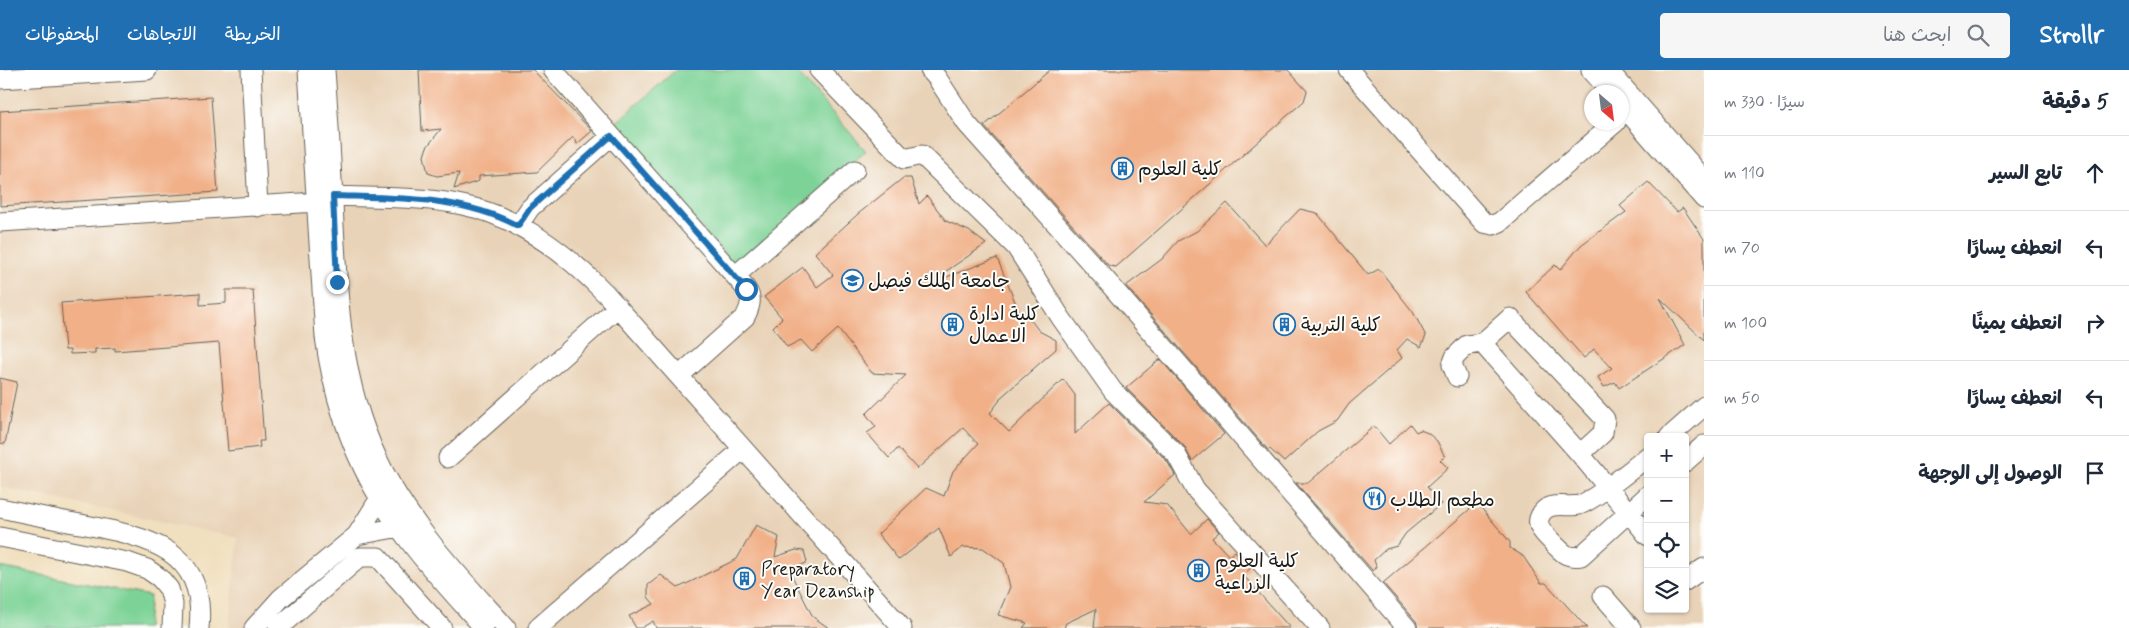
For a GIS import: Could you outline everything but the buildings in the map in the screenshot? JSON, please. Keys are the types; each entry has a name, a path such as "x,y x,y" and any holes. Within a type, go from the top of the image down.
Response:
{"street":[{"path":"0,79 147,70"},
{"path":"251,70 258,206"},
{"path":"308,70 341,335 352,393 373,450 401,502 418,526 506,628"},
{"path":"325,70 324,328 329,370 346,428 380,498 443,582 484,628"},
{"path":"553,70 735,276 751,298 751,305 745,317 679,376"},
{"path":"819,70 904,159 922,155 1016,248 1061,318 1113,392 1176,454 1195,489 1320,628"},
{"path":"930,70 968,124 1113,288 1407,628"},
{"path":"1349,70 1484,223 1493,225 1500,222 1605,130"},
{"path":"1591,70 1605,85"},
{"path":"1608,70 1704,179"},
{"path":"1629,122 1704,199"},
{"path":"518,226 530,208 611,136"},
{"path":"735,276 855,170"},
{"path":"0,222 258,206 325,199 418,199 463,205 499,216 557,250 583,270 618,307 902,628"},
{"path":"448,458 618,307"},
{"path":"1457,377 1452,365 1455,357 1466,345 1482,344 1510,318 1604,419 1603,433 1580,454"},
{"path":"1482,344 1608,486 1644,531"},
{"path":"1674,433 1704,406"},
{"path":"1689,458 1704,445"},
{"path":"538,628 743,449"},
{"path":"1644,459 1579,505 1563,504 1545,510 1538,522 1541,530 1565,555 1571,558 1580,556 1644,499"},
{"path":"254,628 281,598 357,535 380,498"},
{"path":"0,508 132,534 157,544 173,554 187,569 196,587 200,602 199,628"},
{"path":"357,535 400,527"},
{"path":"0,537 127,562 147,569 160,578 169,589 173,604 172,628"},
{"path":"278,628 360,557 378,556 442,628"},
{"path":"1689,578 1704,568"},
{"path":"1603,596 1631,628"}],"shaded area":[{"name":"جامعة الملك فيصل","path":"0,70 1704,70 1704,628 229,628 238,538 0,487"}],"green space":[{"path":"676,70 795,70 866,151 735,266 612,126"},
{"path":"0,567 150,596 147,628 0,628"}],"place":[{"name":"كلية العلوم","path":"1122,168"},
{"name":"جامعة الملك فيصل","path":"852,280"},
{"name":"كلية ادارة الاعمال","path":"953,324"},
{"name":"كلية التربية","path":"1285,324"},
{"name":"مطعم الطلاب","path":"1374,499"},
{"name":"كلية العلوم الزراعية","path":"1199,571"},
{"name":"Preparatory Year Deanship","path":"745,579"}],"route":[{"path":"337,282 333,196 418,199 463,205 499,216 518,226 530,208 611,136 746,289"}]}
